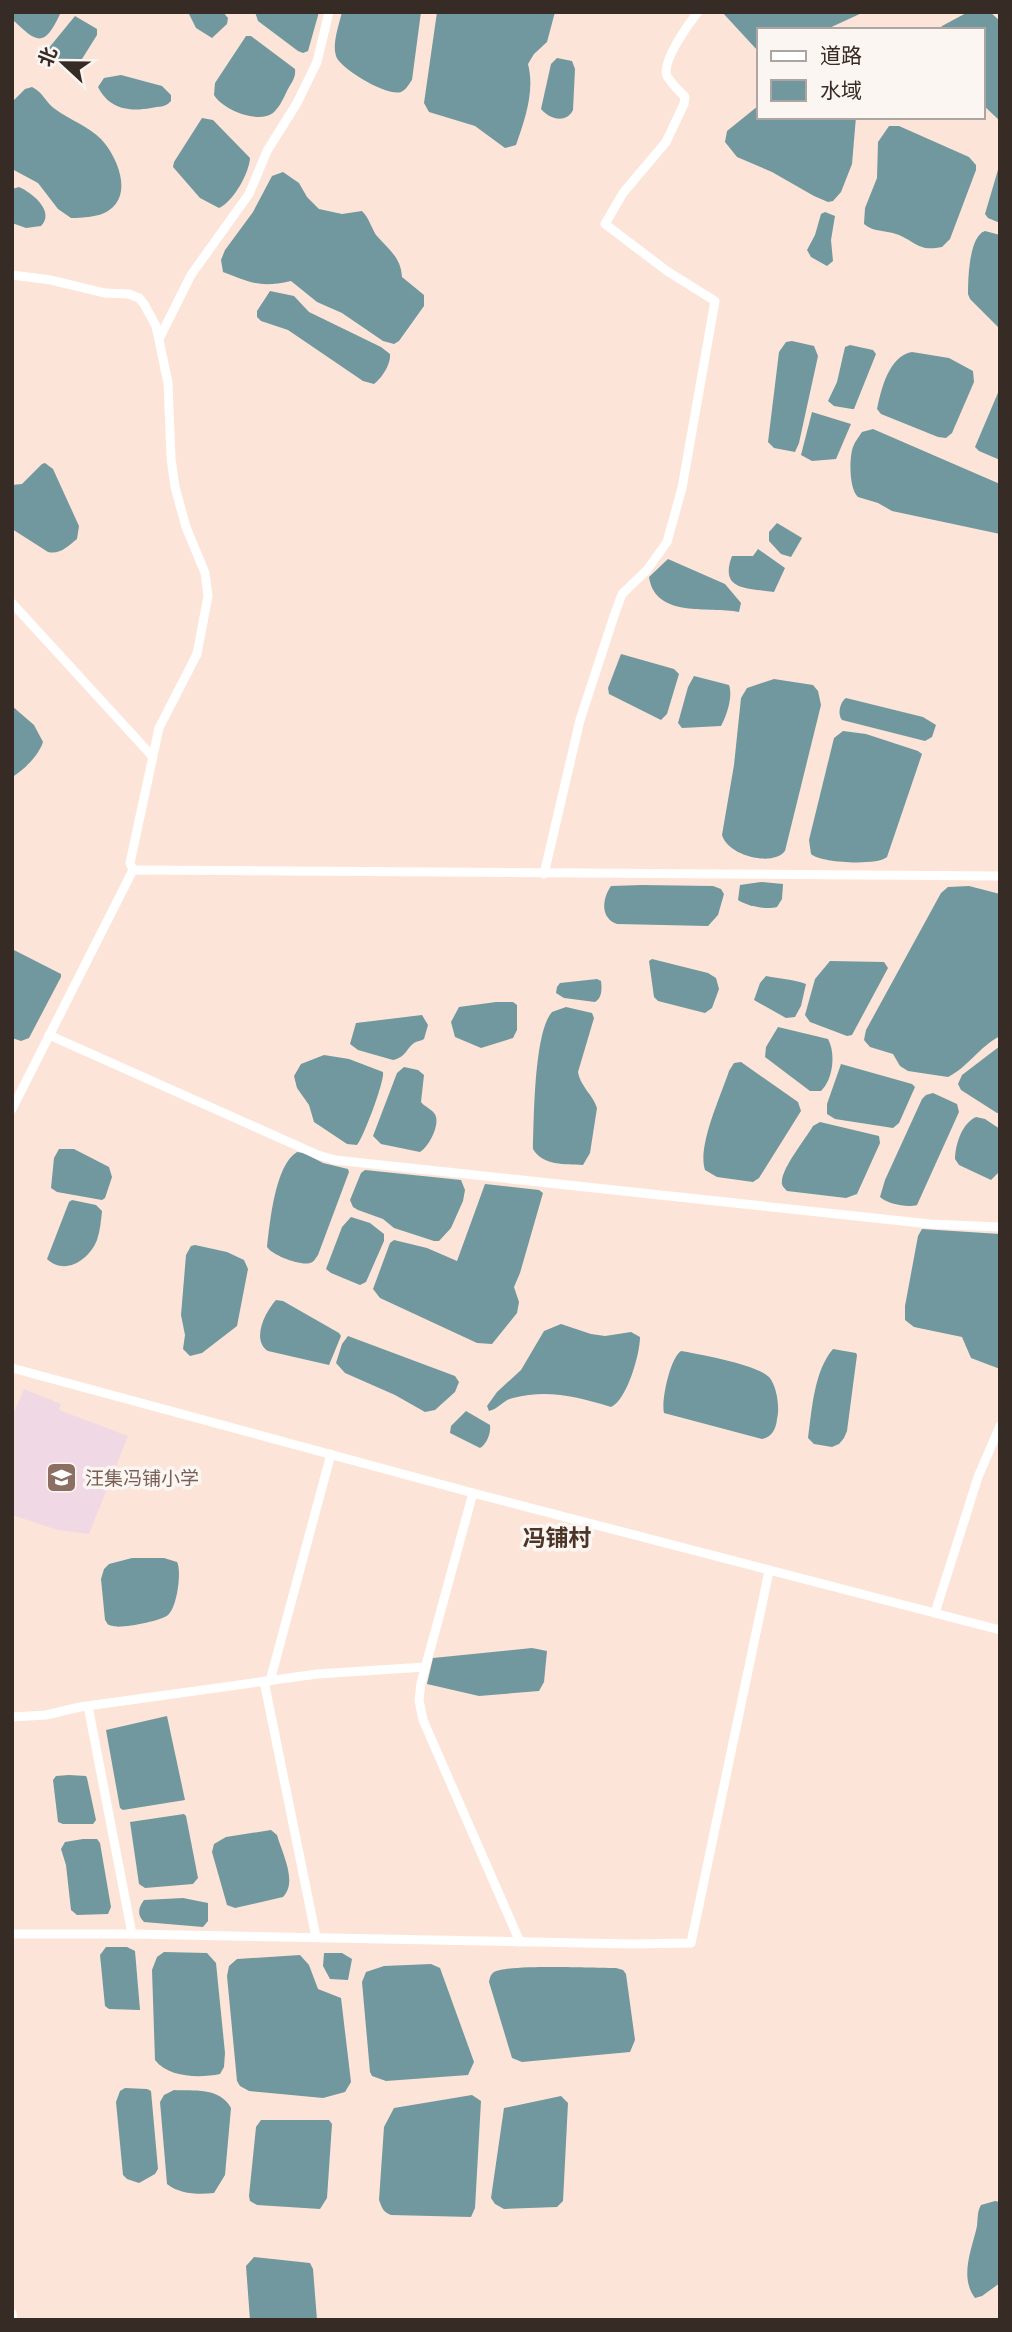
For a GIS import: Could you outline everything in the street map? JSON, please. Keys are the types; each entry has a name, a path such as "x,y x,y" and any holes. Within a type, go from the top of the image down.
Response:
{"street":[{"path":"159,338 191,275 249,194 267,151 297,103 317,62 329,12"},
{"path":"544,874 580,720 614,616 622,594 647,570 667,542 682,488 715,301 667,271 606,224 623,193 666,142 684,104 685,97 668,77 666,70 670,57 698,12"},
{"path":"12,275 51,280 105,293 132,295 144,304 159,338 168,383 175,488 186,527 205,573 208,596 197,654 159,728 130,863 133,870"},
{"path":"12,603 153,757"},
{"path":"133,870 1000,876"},
{"path":"12,1109 133,870"},
{"path":"49,1035 335,1160 930,1224 1000,1227"},
{"path":"12,1368 472,1493 1000,1630"},
{"path":"935,1613 978,1477 1000,1426"},
{"path":"316,1937 267,1681 331,1454"},
{"path":"472,1493 419,1691 423,1720 520,1942"},
{"path":"12,1934 691,1943 769,1570"},
{"path":"12,1717 46,1715 88,1706 317,1674 425,1667"},
{"path":"88,1706 132,1934"},
{"path":"12,2313 13,2320"}],"shaded area":[{"name":"汪集冯铺小学","path":"24,1389 61,1404 59,1410 128,1436 89,1534 57,1530 12,1515 12,1417"}],"water":[{"path":"12,12 61,12 50,32 40,38 28,33 12,19"},
{"path":"188,12 223,12 228,18 227,24 212,38 196,28"},
{"path":"255,12 319,12 308,51 298,51 258,21"},
{"path":"342,12 421,12 412,80 404,90 395,92 376,86 339,61 335,45"},
{"path":"437,12 555,12 547,42 528,64 530,95 516,145 505,148 475,126 429,112 424,103"},
{"path":"722,12 864,12 829,28 757,28 757,50"},
{"path":"968,12 990,12 1000,21 1000,121 984,106 984,28 940,28"},
{"path":"75,16 97,29 97,35 74,68 46,55"},
{"path":"246,36 251,36 295,69 295,75 280,105 267,116 241,114 225,106 214,95 215,83"},
{"path":"557,58 572,61 575,69 573,110 566,117 557,119 541,109 551,64"},
{"path":"121,75 162,86 171,95 171,101 164,106 143,109 127,109 114,104 98,87 104,78"},
{"path":"32,87 55,109 96,134 107,146 117,165 121,186 116,204 108,211 95,216 71,218 58,209 38,183 12,169 12,102 25,89"},
{"path":"757,107 757,119 856,119 852,164 841,192 833,201 828,202 737,157 725,142 727,131"},
{"path":"202,118 213,120 250,158 240,186 219,208 200,198 173,167"},
{"path":"889,126 899,126 969,157 976,165 950,239 942,247 922,247 896,234 875,230 864,224 865,208 877,178 878,142"},
{"path":"1000,163 1000,223 985,214"},
{"path":"283,172 299,183 307,197 319,209 342,214 362,211 376,235 396,259 402,277 424,295 424,306 399,341 394,344 383,341 342,313 317,302 291,281 256,283 223,272 221,260 225,250 253,212 272,176"},
{"path":"19,187 36,198 44,209 45,221 41,226 26,228 12,223 12,189"},
{"path":"825,212 835,216 831,240 833,261 827,266 811,257 807,250 821,214"},
{"path":"985,231 1000,235 1000,329 968,294 973,249"},
{"path":"270,291 294,296 309,312 381,347 390,354 383,375 374,384 363,381 288,330 261,321 257,317 257,311"},
{"path":"786,342 814,346 818,356 795,452 774,448 768,442 779,352"},
{"path":"850,345 873,350 876,354 854,409 834,406 828,401 837,382 845,347"},
{"path":"912,352 949,358 973,371 974,382 952,433 946,438 881,414 877,409 887,374 897,360"},
{"path":"1000,388 1000,460 975,447"},
{"path":"812,412 851,424 836,459 812,461 801,455"},
{"path":"873,429 1000,484 1000,534 892,511 858,497 851,481 852,452 862,432"},
{"path":"45,463 53,469 79,526 77,539 56,552 48,552 12,529 12,485 22,484"},
{"path":"777,523 802,538 791,557 781,554 769,541 769,532"},
{"path":"758,549 785,568 774,592 738,586 729,576 732,556 753,556"},
{"path":"668,559 725,584 741,603 739,612 685,608 662,599 653,590 649,577"},
{"path":"621,654 674,669 679,674 667,714 661,720 609,694 608,688"},
{"path":"694,676 729,685 729,706 721,726 682,728 678,723 688,687"},
{"path":"774,679 813,685 818,691 821,705 785,851 779,856 761,859 741,854 726,842 722,835 734,765 741,698 747,688"},
{"path":"846,698 923,717 936,725 932,737 925,741 842,720 840,708"},
{"path":"12,706 34,725 43,742 30,762 12,777"},
{"path":"843,731 866,734 922,754 887,857 881,860 836,861 811,854 809,840 834,738"},
{"path":"761,882 783,884 782,899 777,907 757,907 738,900 740,885"},
{"path":"611,886 713,886 721,889 724,894 718,915 708,926 617,924 611,921 605,913 604,902"},
{"path":"969,886 1000,894 1000,1036 948,1077 908,1071 900,1066 893,1054 870,1047 864,1040 866,1030 941,893 948,887"},
{"path":"12,949 61,974 29,1038 21,1041 12,1038"},
{"path":"652,959 708,973 716,978 719,989 712,1008 705,1013 658,1001 654,997 649,961"},
{"path":"830,961 884,962 888,968 852,1035 847,1036 810,1022 805,1015 815,979"},
{"path":"766,976 806,984 801,1006 795,1017 786,1018 754,1000 760,983"},
{"path":"597,979 601,981 601,990 595,1002 564,998 556,993 560,983"},
{"path":"513,1002 517,1005 517,1030 513,1038 481,1048 455,1037 451,1022 459,1007"},
{"path":"566,1007 592,1013 594,1018 578,1072 597,1108 590,1153 583,1165 548,1161 537,1155 533,1149 536,1077 542,1038 552,1012"},
{"path":"422,1015 428,1025 424,1039 414,1043 397,1059 358,1050 350,1044 356,1023"},
{"path":"778,1027 828,1039 832,1066 821,1091 810,1091 765,1057 766,1047"},
{"path":"1000,1046 1000,1113 997,1113 961,1090 958,1084 962,1075"},
{"path":"324,1055 349,1059 383,1072 373,1110 357,1145 347,1144 314,1122 309,1105 297,1088 294,1076 301,1064"},
{"path":"741,1062 798,1102 801,1111 759,1178 753,1182 717,1177 705,1170 703,1160 707,1135 729,1071 734,1063"},
{"path":"841,1064 915,1087 899,1123 893,1128 835,1119 827,1114 827,1104"},
{"path":"404,1067 418,1070 424,1075 421,1102 436,1117 433,1134 420,1152 381,1144 373,1136 397,1073"},
{"path":"933,1093 957,1104 959,1112 917,1205 903,1206 888,1202 880,1197 885,1180 922,1099"},
{"path":"976,1117 985,1119 1000,1129 1000,1171 991,1180 959,1165 955,1159 960,1135"},
{"path":"820,1122 879,1136 880,1143 857,1194 846,1198 787,1191 782,1185 783,1175 790,1161 813,1126"},
{"path":"59,1149 74,1149 109,1167 112,1177 105,1198 102,1200 57,1192 51,1188 54,1158"},
{"path":"297,1152 323,1163 348,1169 349,1172 318,1255 313,1262 305,1264 280,1256 267,1247 279,1181 283,1169"},
{"path":"365,1170 461,1180 465,1190 463,1201 451,1228 439,1241 434,1241 394,1228 383,1219 353,1207 350,1200 361,1173"},
{"path":"485,1184 539,1190 543,1193 514,1287 519,1302 517,1313 492,1344 477,1343 380,1298 373,1289 390,1243 394,1240 427,1248 457,1261"},
{"path":"72,1200 96,1205 102,1211 100,1226 97,1240 88,1254 76,1263 61,1266 47,1259"},
{"path":"351,1217 370,1223 384,1234 384,1241 366,1282 360,1285 326,1269 342,1227"},
{"path":"922,1229 1000,1234 1000,1369 971,1358 962,1337 914,1327 905,1320 905,1306 918,1236"},
{"path":"191,1246 227,1252 244,1260 248,1269 237,1326 202,1353 190,1356 183,1349 185,1335 181,1315 186,1255"},
{"path":"276,1300 283,1301 339,1333 341,1336 329,1365 268,1351 263,1346 260,1333 268,1311"},
{"path":"561,1324 591,1334 605,1336 631,1332 640,1337 632,1376 617,1403 611,1407 574,1397 538,1394 510,1399 489,1411 487,1406 497,1392 521,1370 544,1331"},
{"path":"348,1336 455,1376 459,1382 455,1392 435,1410 425,1412 395,1395 345,1373 336,1363 342,1344"},
{"path":"833,1349 857,1355 847,1431 839,1444 832,1447 814,1444 808,1438 818,1379"},
{"path":"681,1351 741,1364 769,1377 776,1391 778,1409 773,1432 762,1439 664,1413 667,1380 673,1362"},
{"path":"466,1411 490,1425 488,1438 480,1448 450,1433 451,1426"},
{"path":"132,1558 164,1558 177,1562 179,1581 176,1598 168,1615 158,1620 117,1627 105,1620 101,1579 109,1564"},
{"path":"532,1648 547,1651 544,1682 539,1691 479,1696 427,1684 433,1658"},
{"path":"167,1716 185,1800 123,1810 120,1808 106,1730"},
{"path":"56,1776 87,1778 96,1820 93,1824 58,1822 53,1780"},
{"path":"184,1814 198,1878 193,1884 145,1888 139,1884 130,1822"},
{"path":"271,1830 277,1835 288,1867 287,1891 283,1897 235,1908 227,1905 212,1852 214,1844 226,1837"},
{"path":"97,1839 100,1843 111,1907 108,1914 77,1915 71,1910 66,1865 61,1849 65,1842"},
{"path":"183,1898 208,1903 208,1921 203,1927 144,1922 140,1917 144,1900"},
{"path":"106,1947 127,1947 135,1951 140,2010 109,2009 105,2006 100,1955"},
{"path":"164,1952 207,1953 216,1963 225,2053 224,2067 220,2074 185,2075 168,2070 155,2060 152,1970 157,1957"},
{"path":"324,1953 342,1953 352,1959 348,1980 330,1979 323,1966"},
{"path":"300,1955 309,1965 318,1989 341,1998 351,2082 345,2092 323,2098 249,2091 237,2081 227,1976 229,1966 237,1959"},
{"path":"431,1964 440,1968 474,2062 468,2075 386,2081 372,2076 362,1982 366,1972 384,1966"},
{"path":"533,1967 616,1968 626,1974 635,2040 630,2052 522,2062 512,2058 489,1982 494,1972"},
{"path":"125,2088 151,2091 158,2169 155,2174 139,2183 123,2175 116,2102 120,2091"},
{"path":"174,2090 213,2093 226,2101 231,2108 225,2175 214,2193 189,2193 167,2184 160,2102 164,2095"},
{"path":"472,2095 481,2101 475,2208 471,2217 386,2213 379,2200 384,2127 394,2108"},
{"path":"561,2096 568,2103 563,2201 557,2207 504,2209 495,2204 491,2198 504,2108"},
{"path":"261,2120 329,2120 332,2124 327,2198 320,2209 257,2205 250,2201 256,2127"},
{"path":"1000,2202 1000,2283 975,2298 970,2290 967,2272 978,2213 981,2205"},
{"path":"254,2257 310,2263 313,2269 317,2320 250,2320 246,2266"}],"place":[{"name":"汪集冯铺小学","path":"62,1478"}],"district":[{"name":"冯铺村","path":"557,1538"}]}
